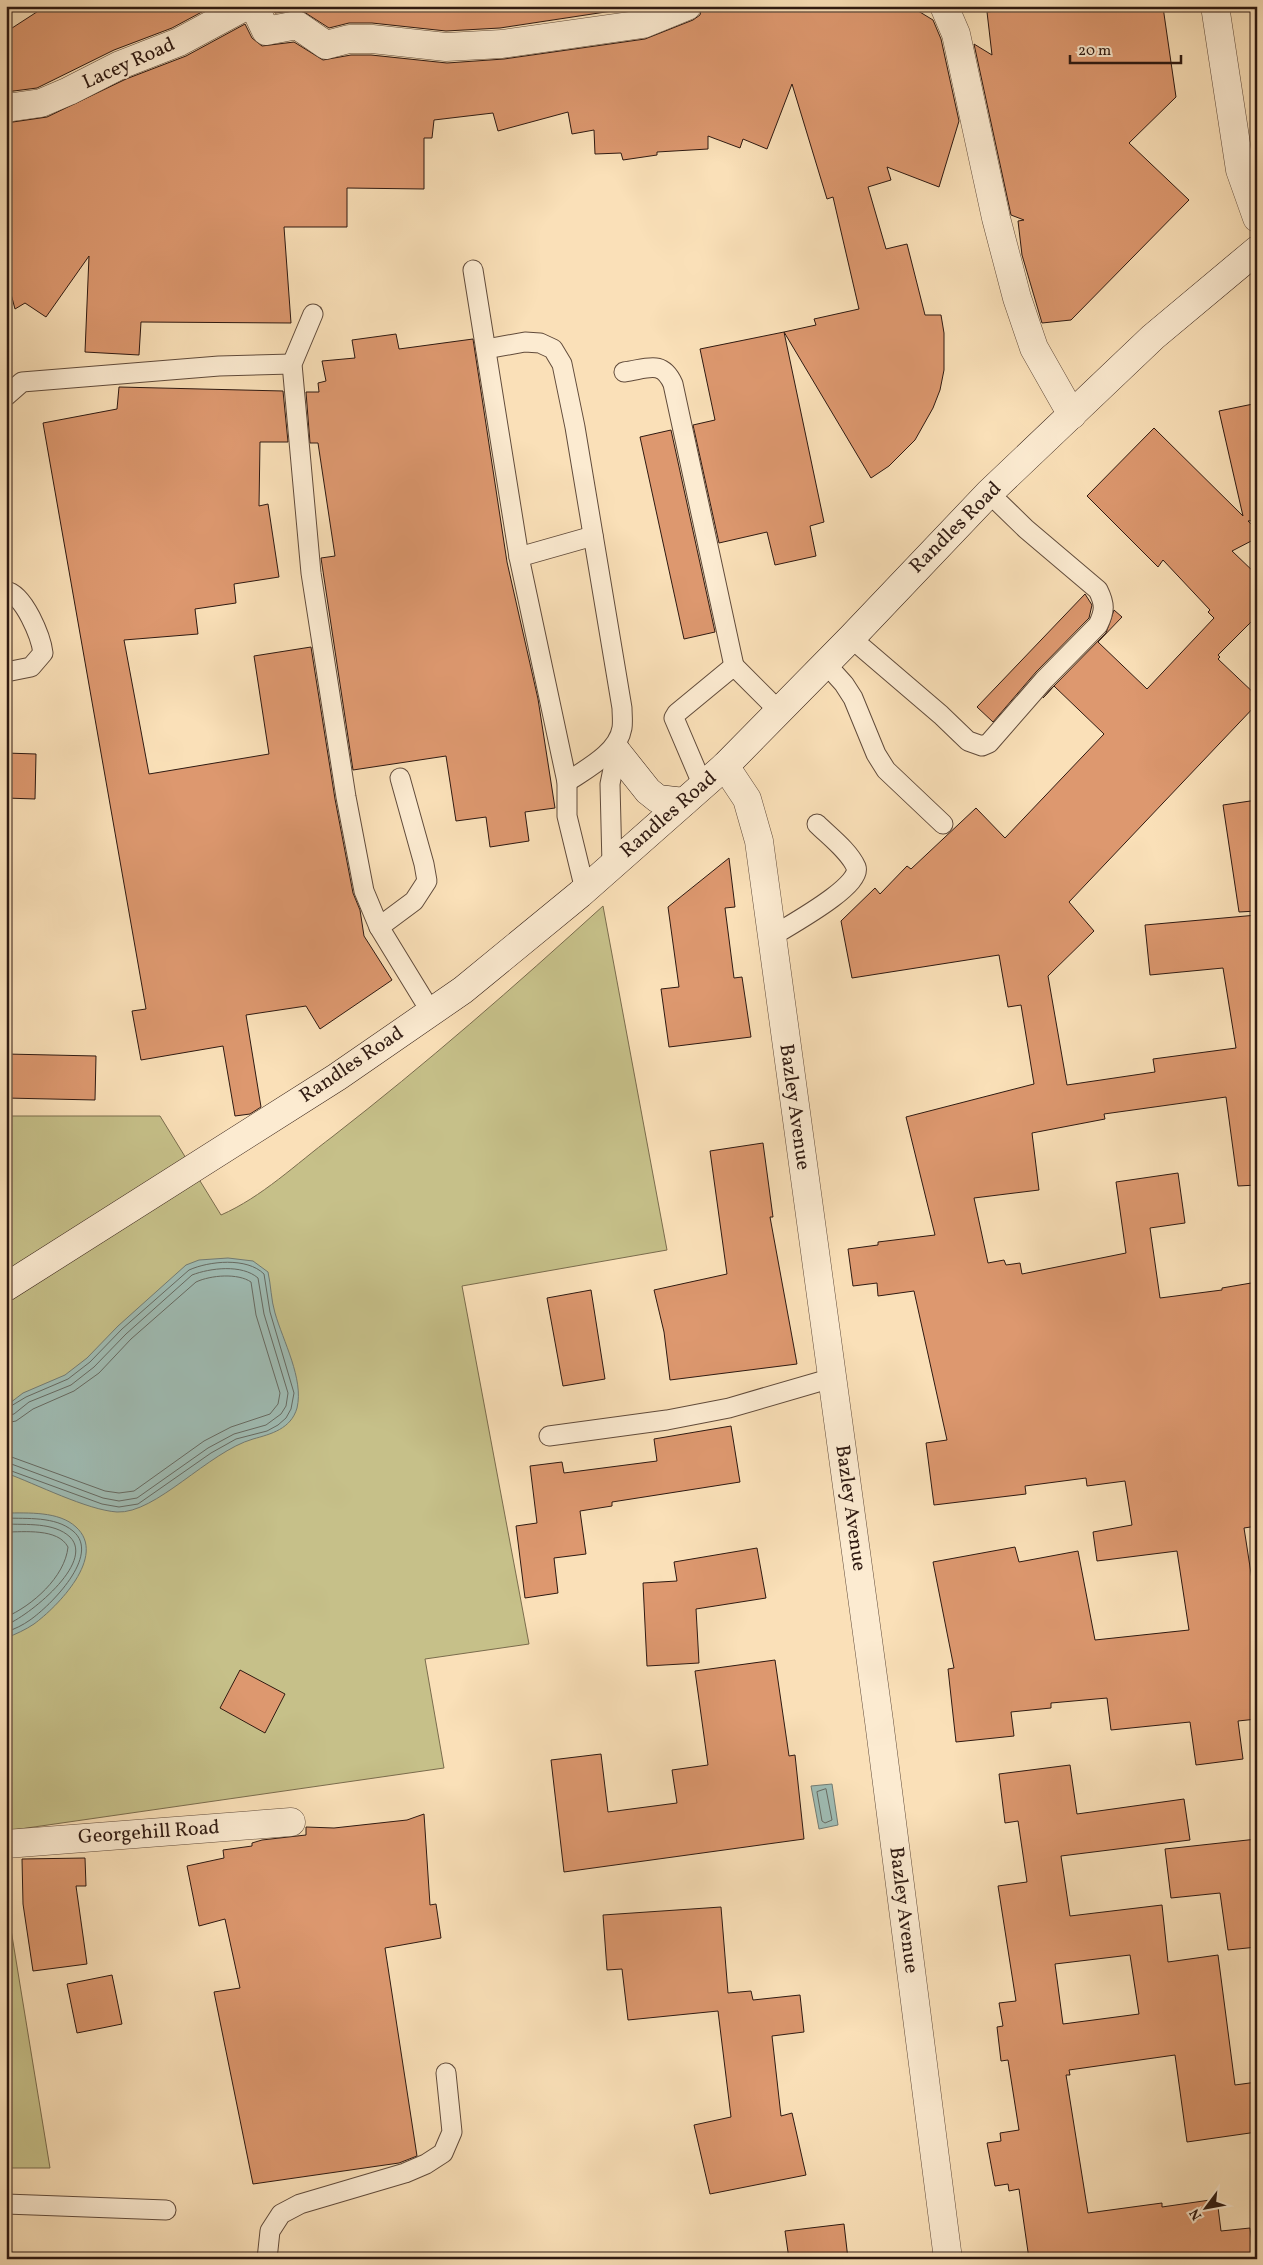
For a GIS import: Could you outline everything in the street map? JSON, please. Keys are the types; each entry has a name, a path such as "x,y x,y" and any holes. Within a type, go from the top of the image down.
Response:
{"street":[{"name":"Lacey Road","path":"6,108 40,103 70,91 120,65 179,42 246,6"},
{"path":"254,6 266,31 297,25 326,45 349,39 372,39 446,47 502,44 609,30 643,24 687,6"},
{"path":"944,6 956,34 996,218 1017,298 1034,348 1072,415"},
{"path":"1215,6 1240,170 1257,218"},
{"name":"Randles Road","path":"6,1287 337,1077 463,990 585,890 725,766 826,664 989,493 1153,337 1257,250"},
{"path":"618,745 648,791 658,799 693,794"},
{"name":"Bazley Avenue","path":"725,766 747,799 759,841 879,1720 948,2259"},
{"name":"Georgehill Road","path":"6,1844 291,1822"}],"lane":[{"path":"473,270 519,557 567,782 567,816 585,890"},
{"path":"313,314 292,364 311,574 348,806 364,891 379,927 431,1012"},
{"path":"486,349 525,342 540,343 553,349 562,364 622,708 622,727 610,784 612,865"},
{"path":"6,396 22,382 219,366 292,364"},
{"path":"624,372 660,367 668,372 673,384 734,666 779,711"},
{"path":"851,638 941,715 968,741 982,746 995,738 1044,680 1098,625 1104,614 1104,602 1098,590 1026,529 989,493"},
{"path":"519,557 593,536"},
{"path":"6,591 11,592 22,601 41,642 43,653 31,667 6,672"},
{"path":"826,664 844,684 853,698 876,754 886,770 943,824"},
{"path":"693,794 674,718 677,713 734,666"},
{"path":"567,782 618,745"},
{"path":"379,927 414,901 427,881 400,778"},
{"path":"771,936 835,897 857,874 856,868 848,856 817,824"},
{"path":"549,1436 668,1420 729,1408 832,1378"},
{"path":"267,2259 270,2231 281,2214 300,2204 405,2173 426,2164 443,2153 452,2132 446,2073"},
{"path":"6,2204 166,2210"}],"shaded area":[{"path":"603,906 667,1250 462,1286 529,1644 425,1659 444,1768 6,1831 6,1116 160,1116 221,1215 265,1190 402,1081 537,966"},
{"path":"6,1899 50,2168 6,2168"}],"water":[{"path":"228,1258 253,1261 268,1272 274,1308 292,1360 298,1385 297,1408 285,1426 273,1433 236,1446 218,1456 165,1493 132,1510 117,1512 91,1507 6,1473 6,1406 23,1393 65,1375 87,1358 118,1326 186,1265 199,1260"},
{"path":"6,1513 43,1514 61,1518 76,1527 84,1539 86,1552 83,1566 76,1580 55,1606 34,1624 6,1638"},
{"path":"832,1784 838,1825 819,1829 811,1786"}],"building":[{"path":"46,6 213,6 172,28 114,50 37,88 6,92 6,29 9,30"},
{"path":"271,6 645,6 500,28 446,31 372,23 349,23 329,28 301,10 275,13"},
{"path":"702,6 910,6 933,20 941,39 959,121 939,187 887,167 891,180 868,187 886,249 907,244 925,315 941,315 944,333 944,370 940,390 933,408 915,440 889,466 871,478 784,332 816,325 814,319 859,309 833,197 827,199 792,84 767,149 743,139 740,148 708,136 708,149 657,152 657,155 623,160 621,153 595,154 594,130 572,134 568,112 498,131 493,113 434,120 432,138 424,138 424,189 347,188 347,227 284,227 291,323 141,322 139,355 85,352 89,256 46,317 25,303 15,309 6,275 6,123 47,117 126,79 186,56 245,24 252,38 262,46 294,42 323,60 351,55 371,55 447,63 504,59 645,39 693,20 700,15"},
{"path":"1013,6 1163,7 1176,97 1129,143 1189,200 1071,320 1042,323 1022,255 1018,221 1024,220 1011,215 974,44 992,55 987,12 1013,9"},
{"path":"784,332 824,522 810,526 816,556 775,565 767,532 719,543 693,425 715,420 700,349"},
{"path":"396,334 399,349 473,339 507,562 538,699 555,808 525,812 529,841 490,847 486,817 456,821 446,756 353,770 321,558 335,556 318,443 310,443 306,392 319,392 318,383 326,381 322,361 355,358 352,340"},
{"path":"119,387 283,391 288,442 260,442 259,506 268,504 279,577 234,584 236,603 195,609 198,634 124,640 149,774 269,754 254,656 311,647 335,799 353,893 360,910 364,936 392,980 320,1029 306,1006 246,1015 261,1107 250,1114 235,1116 223,1046 141,1060 132,1011 146,1009 43,423 117,409"},
{"path":"1253,404 1257,421 1257,520 1248,521 1257,530 1257,538 1232,551 1257,575 1257,616 1218,655 1220,657 1218,659 1257,696 1257,704 1069,902 1094,931 1048,976 1067,1085 1155,1072 1153,1059 1236,1048 1223,968 1150,975 1145,925 1257,915 1257,1185 1238,1186 1226,1097 1104,1114 1105,1119 1032,1133 1039,1190 974,1198 988,1263 1004,1260 1006,1265 1020,1263 1022,1274 1126,1253 1116,1182 1178,1173 1185,1223 1150,1228 1160,1298 1222,1290 1222,1288 1257,1282 1257,1526 1244,1528 1257,1612 1257,1719 1238,1721 1243,1759 1196,1765 1190,1722 1111,1730 1107,1698 1051,1703 1051,1708 1011,1712 1014,1736 956,1742 948,1669 954,1668 933,1562 1015,1547 1019,1562 1078,1551 1095,1640 1189,1630 1177,1551 1097,1561 1093,1532 1132,1525 1125,1481 1087,1486 1086,1478 1025,1486 1026,1494 934,1505 926,1443 947,1440 914,1291 878,1296 877,1283 853,1286 848,1249 878,1245 878,1242 935,1235 906,1117 1034,1084 1021,1005 1008,1007 999,955 852,978 841,921 875,888 880,894 907,866 911,869 976,808 1005,838 1104,734 1054,686 1043,698 1052,688 1106,633 1114,610 1122,617 1098,642 1147,689 1214,618 1208,612 1210,610 1163,560 1158,567 1087,496 1154,428 1243,516 1219,411"},
{"path":"671,430 715,632 684,639 640,437"},
{"path":"1085,594 1092,605 1089,618 1036,672 993,722 977,707"},
{"path":"6,753 36,754 35,799 6,798"},
{"path":"1257,800 1257,911 1239,912 1223,805"},
{"path":"729,858 735,907 725,908 734,978 742,977 751,1037 669,1047 661,989 679,987 668,907"},
{"path":"6,1054 96,1056 95,1100 6,1098"},
{"path":"763,1143 773,1217 770,1217 797,1364 670,1380 664,1332 654,1290 727,1274 710,1151"},
{"path":"591,1290 605,1379 563,1386 547,1298"},
{"path":"731,1426 740,1482 612,1502 612,1506 580,1511 586,1554 554,1558 558,1593 525,1598 516,1526 537,1523 530,1466 562,1462 564,1473 657,1461 654,1439"},
{"path":"757,1548 766,1598 696,1609 699,1663 647,1666 643,1583 677,1581 674,1562"},
{"path":"775,1660 789,1756 795,1755 804,1839 564,1872 551,1760 601,1754 608,1812 677,1803 672,1770 708,1765 695,1671"},
{"path":"240,1670 285,1694 265,1733 220,1708"},
{"path":"1070,1765 1077,1814 1184,1799 1190,1840 1061,1856 1070,1916 1162,1905 1168,1962 1218,1955 1235,2085 1257,2082 1257,2132 1187,2142 1175,2055 1069,2070 1070,2075 1066,2075 1088,2213 1162,2203 1162,2207 1217,2199 1221,2231 1250,2228 1254,2259 1029,2259 1019,2189 1009,2191 1008,2184 995,2186 987,2143 1001,2141 1000,2133 1019,2130 1008,2060 1001,2061 997,2027 1003,2026 999,2003 1016,2001 998,1886 1027,1882 1018,1821 1005,1823 999,1774","holes":["1130,1955 1139,2014 1063,2024 1055,1964"]},
{"path":"424,1814 430,1905 436,1904 441,1938 385,1948 417,2156 399,2163 253,2184 214,1992 240,1988 225,1919 199,1926 187,1866 224,1858 223,1850 252,1846 252,1843 262,1840 306,1835 306,1827 334,1828 407,1820"},
{"path":"1257,1839 1257,1947 1228,1950 1220,1893 1171,1898 1165,1849"},
{"path":"85,1858 86,1886 76,1886 87,1964 33,1971 23,1904 22,1859"},
{"path":"721,1907 728,1993 751,1991 753,2000 800,1995 804,2032 772,2036 781,2116 792,2113 806,2175 710,2194 694,2125 731,2117 718,2011 628,2020 622,1969 607,1970 603,1915"},
{"path":"112,1975 122,2024 77,2033 67,1984"},
{"path":"844,2224 848,2259 789,2259 785,2231"}]}
